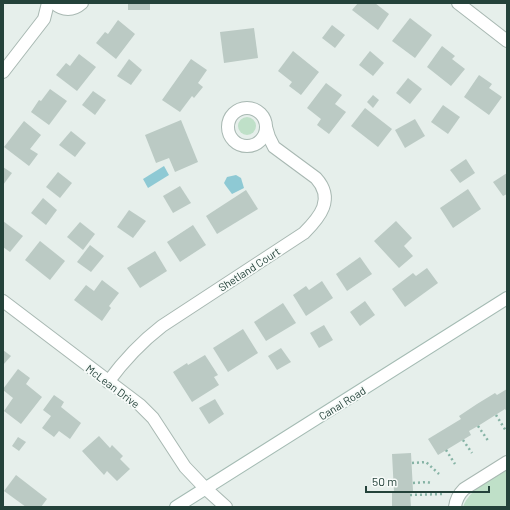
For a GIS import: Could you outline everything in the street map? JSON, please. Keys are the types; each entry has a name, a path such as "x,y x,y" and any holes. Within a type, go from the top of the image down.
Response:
{"street":[{"path":"44,19 48,3"},
{"path":"54,3 60,8 66,9 72,9 82,3"},
{"path":"458,3 507,40"},
{"path":"3,72 44,19 66,9"},
{"path":"244,108 257,110 265,121 269,137 274,147 264,145 241,145 231,138 228,126 229,120 233,114 244,108"},
{"path":"253,145 263,138 266,127"},
{"name":"Shetland Court","path":"108,382 128,356 162,326 304,233 320,216 324,208 325,198 324,190 321,184 316,178 274,147"},
{"name":"Canal Road","path":"176,507 506,300"},
{"name":"McLean Drive","path":"3,301 140,405 153,418 185,467 226,507"},
{"path":"456,507 457,498 464,489 507,462"}],"path":[{"path":"496,415 506,431"},
{"path":"478,426 489,442"},
{"path":"463,440 472,453"},
{"path":"446,450 454,464"},
{"path":"412,463 426,462 438,474"},
{"path":"413,483 427,482 431,484"},
{"path":"410,495 445,494"}],"green space":[{"path":"247,117 253,120 256,126 253,132 247,135 241,132 238,126 241,120"},
{"path":"507,470 507,507 463,507 466,500 476,490"}],"water":[{"path":"164,166 169,175 148,188 143,179"},
{"path":"236,175 241,178 244,188 232,194 224,183 227,177"}],"building":[{"path":"128,3 150,3 150,10 128,10"},
{"path":"358,3 375,3 389,14 378,30 352,10"},
{"path":"410,18 432,35 415,58 392,41"},
{"path":"118,20 135,34 116,59 96,43 105,32 108,34"},
{"path":"332,25 345,35 335,48 322,38"},
{"path":"254,28 258,58 224,63 220,32"},
{"path":"442,46 455,56 452,59 465,69 451,86 427,67"},
{"path":"293,51 319,72 301,95 289,86 292,82 278,71"},
{"path":"370,51 384,63 373,76 359,65"},
{"path":"79,54 96,67 77,91 56,75 66,63 70,66"},
{"path":"129,59 142,70 131,85 117,76"},
{"path":"191,59 207,70 198,83 203,87 194,98 192,96 180,112 162,100"},
{"path":"479,75 492,84 489,88 502,97 489,115 464,97"},
{"path":"408,78 422,89 410,104 396,93"},
{"path":"326,83 342,95 335,104 346,112 329,134 317,125 321,119 307,108"},
{"path":"50,89 67,101 49,125 31,112 39,100 41,101"},
{"path":"93,91 106,100 95,115 82,105"},
{"path":"373,95 379,100 373,108 367,102"},
{"path":"443,105 460,117 448,134 431,122"},
{"path":"365,108 392,129 378,147 351,126"},
{"path":"415,119 425,136 405,148 395,130"},
{"path":"181,120 198,162 175,172 169,158 156,163 145,135"},
{"path":"24,121 41,135 30,149 38,154 29,166 4,147"},
{"path":"71,131 86,143 75,157 59,145"},
{"path":"466,159 475,173 460,183 450,170"},
{"path":"3,167 12,173 3,185"},
{"path":"58,172 72,183 60,198 46,187"},
{"path":"507,173 507,194 503,196 493,182"},
{"path":"180,186 191,203 173,213 163,196"},
{"path":"468,189 481,209 453,228 440,208"},
{"path":"246,190 258,209 217,234 206,216"},
{"path":"43,198 57,210 46,225 31,213"},
{"path":"129,210 146,221 133,238 117,227"},
{"path":"3,221 23,236 10,252 3,247"},
{"path":"396,221 412,238 404,246 413,256 399,268 374,241"},
{"path":"80,222 95,234 83,250 67,237"},
{"path":"193,225 206,245 180,262 167,242"},
{"path":"40,241 65,261 50,280 25,260"},
{"path":"90,245 104,256 91,272 77,262"},
{"path":"155,251 167,271 140,288 127,268"},
{"path":"360,257 372,274 347,291 336,274"},
{"path":"427,268 438,283 405,307 392,289 413,273 416,276"},
{"path":"102,280 119,293 109,306 111,308 102,321 74,300 86,285 94,291"},
{"path":"322,281 333,298 306,316 293,295 306,286 309,290"},
{"path":"365,301 375,315 360,326 350,312"},
{"path":"283,303 296,323 266,341 254,322"},
{"path":"324,325 333,340 319,348 310,333"},
{"path":"243,329 258,353 228,372 213,348"},
{"path":"281,348 291,362 277,370 268,356"},
{"path":"3,350 11,356 3,365"},
{"path":"205,355 218,375 214,377 219,385 192,402 173,372 187,363 188,365"},
{"path":"18,369 30,378 26,384 42,397 21,424 4,411 13,398 3,389"},
{"path":"507,389 507,412 505,409 469,431 471,435 438,455 428,439 461,419 459,416 477,404 495,393 497,395"},
{"path":"54,395 64,402 61,407 81,423 70,439 59,431 54,437 42,428 51,416 43,410"},
{"path":"215,399 224,414 209,424 199,408"},
{"path":"99,436 110,448 112,445 123,456 120,459 130,469 117,481 107,471 104,475 82,451"},
{"path":"18,437 26,442 19,451 12,446"},
{"path":"411,453 413,491 410,491 411,507 392,507 392,492 394,492 392,454"},
{"path":"16,475 47,499 41,507 26,507 4,491"}]}
